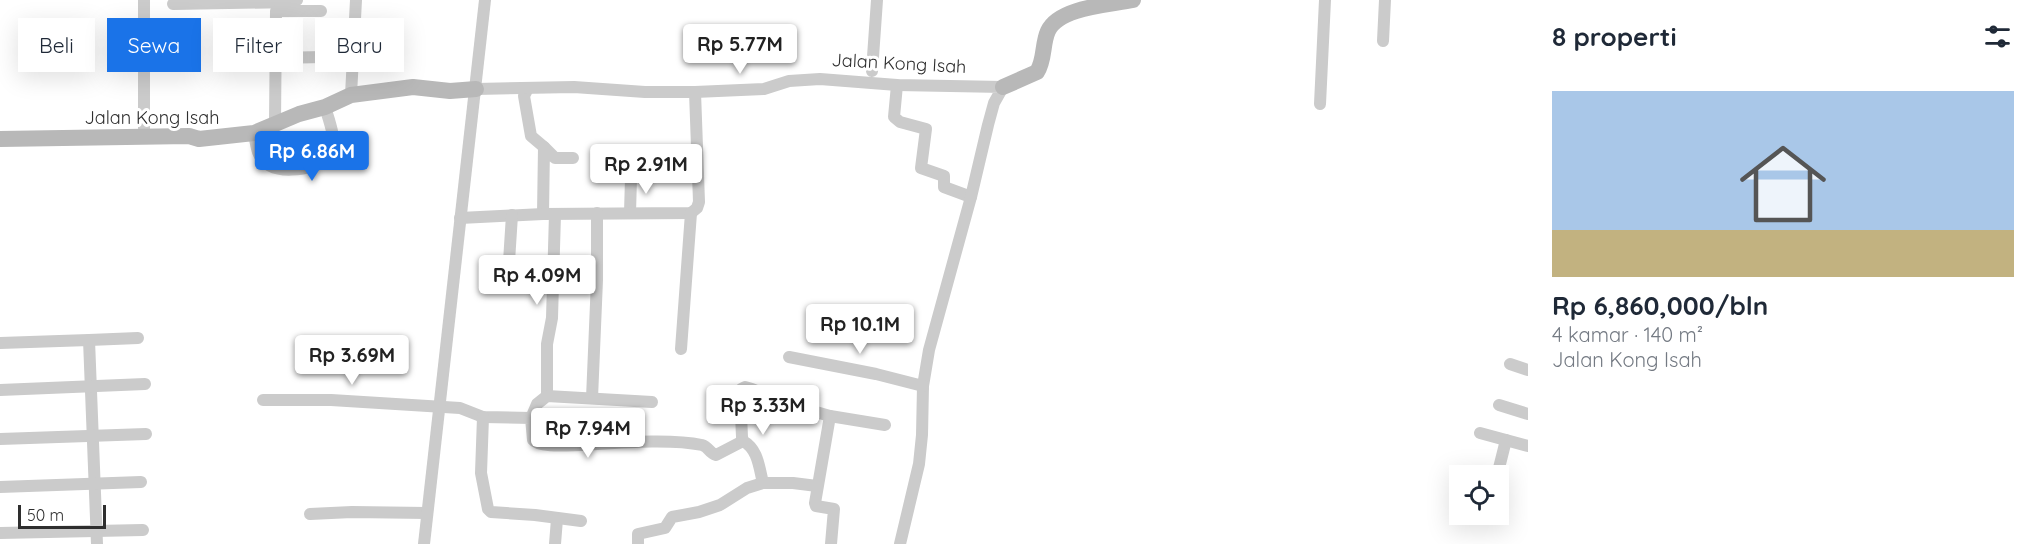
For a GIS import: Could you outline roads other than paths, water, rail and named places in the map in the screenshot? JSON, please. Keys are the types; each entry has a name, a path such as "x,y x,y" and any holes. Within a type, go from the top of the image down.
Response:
{"street":[{"path":"144,0 144,136"},
{"path":"173,4 293,2 297,0"},
{"path":"351,95 356,0"},
{"path":"424,544 485,0"},
{"path":"872,71 877,0"},
{"name":"Jalan Kong Isah","path":"0,139 144,136 189,136 200,139 254,133 299,114 326,107 351,95 413,87 450,91 574,87 645,92 695,92 764,89 789,81 811,79 897,85 1003,87 1038,72 1049,30 1059,18 1069,13 1133,0"},
{"path":"1320,104 1325,0"},
{"path":"1383,41 1385,0"},
{"path":"276,18 276,11 321,11"},
{"path":"275,124 276,72"},
{"path":"897,85 894,117 900,122 926,129 921,168 944,176 944,187 971,197"},
{"path":"900,544 919,464 923,386 934,326 955,260 994,103 1003,87"},
{"path":"528,88 524,96 531,136 555,158 573,158"},
{"path":"460,218 549,214 691,213 697,208 699,202 695,92"},
{"path":"254,133 258,153 269,165 284,169 301,169 318,164 332,158 334,152 333,136 326,107"},
{"path":"544,147 549,214 552,318 548,330 546,353 547,396"},
{"path":"630,213 631,178"},
{"path":"592,398 597,213"},
{"path":"681,349 691,213"},
{"path":"508,277 512,215"},
{"path":"0,343 138,338"},
{"path":"89,340 96,538"},
{"path":"789,357 923,386"},
{"path":"1510,364 1528,370"},
{"path":"0,390 145,384"},
{"path":"743,441 740,392 743,387 788,404 830,416 885,425"},
{"path":"652,402 547,396 537,404 531,418 533,440 537,444 567,445 680,443 703,445 716,455 743,441"},
{"path":"263,400 331,400 460,408 483,417 531,418"},
{"path":"1499,405 1528,414"},
{"path":"830,416 815,505 834,509 831,544"},
{"path":"483,417 481,473 488,509 491,512 581,521"},
{"path":"1480,433 1528,446"},
{"path":"0,439 146,434"},
{"path":"1500,465 1506,440"},
{"path":"743,441 755,450 763,483"},
{"path":"0,487 141,482"},
{"path":"638,544 638,534 665,528 672,517 720,505 747,488 763,483 817,486"},
{"path":"310,514 427,513"},
{"path":"555,544 557,519"},
{"path":"0,533 96,538 143,530"}]}
